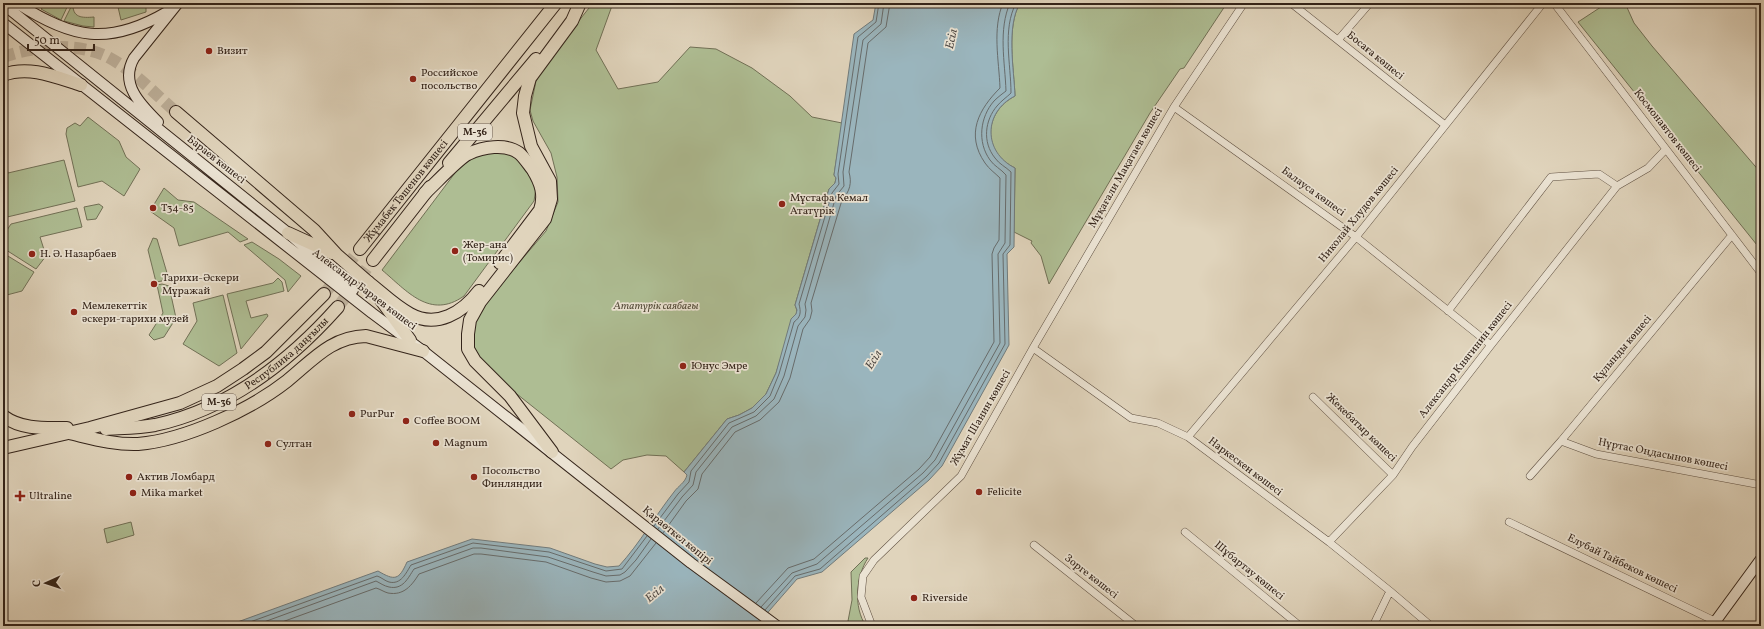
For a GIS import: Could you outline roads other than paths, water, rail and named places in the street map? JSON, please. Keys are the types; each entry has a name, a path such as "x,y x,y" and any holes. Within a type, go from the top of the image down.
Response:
{"main road":[{"path":"17,3 59,27 99,35 118,33 139,27 175,6"},
{"name":"Жұмабек Тәшенов көшесі","path":"360,249 556,3"},
{"name":"Жұмабек Тәшенов көшесі","path":"373,260 425,193 546,46 576,3"},
{"path":"552,452 510,396 474,361 468,349 468,334 470,320 480,302 545,219 552,199 550,180 531,146 523,113 525,96 530,78 572,21 580,3"},
{"name":"Бараев көшесі","path":"3,4 288,233 410,340"},
{"path":"175,6 134,58 129,68 128,76 131,89 143,107 187,152"},
{"path":"3,23 81,85"},
{"path":"3,75 12,72 31,71 55,76 81,85"},
{"name":"Александр Бараев көшесі","path":"81,85 366,308 423,350 632,515"},
{"path":"176,112 314,230 337,255 368,282 408,314 431,320 454,314 470,303 540,210 542,202 542,189 539,179 519,153 501,147 487,149 468,155 425,193"},
{"path":"288,233 337,255"},
{"path":"368,282 410,340"},
{"name":"Республика даңғылы","path":"3,448 90,428 180,403 217,386 244,369 266,352 324,294"},
{"name":"Республика даңғылы","path":"69,433 154,425 191,414 222,401 255,382 286,359 316,331 338,307"},
{"path":"69,433 118,443 138,444 196,430 254,403 286,382 334,343 357,336 366,336 423,350"},
{"path":"3,416 15,423 38,428 90,428"},
{"name":"Қараөткел көпірі","path":"632,515 691,563 777,626"},
{"path":"1718,624 1761,559"}],"street":[{"name":"Мұқағали Мақатаев көшесі","path":"1033,348 1174,107 1244,3"},
{"name":"Босаға көшесі","path":"1291,3 1445,125"},
{"path":"1338,40 1370,3"},
{"name":"Николай Хлудов көшесі","path":"1188,437 1356,237 1543,3"},
{"name":"Космонавтов көшесі","path":"1554,3 1761,273"},
{"name":"Балауса көшесі","path":"1174,107 1356,237 1491,345"},
{"name":"Александр Княгинин көшесі","path":"1329,542 1393,474 1412,447 1491,345 1617,186 1648,168 1666,149"},
{"path":"1448,311 1551,177 1599,174 1617,186"},
{"name":"Құлынды көшесі","path":"1530,476 1562,441 1732,235"},
{"name":"Наркескен көшесі","path":"1033,348 1131,418 1158,424 1188,437 1329,542 1390,590 1431,626"},
{"name":"Жұмат Шанин көшесі","path":"872,626 861,597 863,576 874,560 961,476 1033,348"},
{"name":"Жекебатыр көшесі","path":"1313,397 1393,474"},
{"name":"Нұртас Оңдасынов көшесі","path":"1562,441 1596,454 1761,485"},
{"name":"Елубай Тайбеков көшесі","path":"1509,522 1718,624"},
{"name":"Шұбартау көшесі","path":"1185,532 1300,626"},
{"name":"Зорге көшесі","path":"1034,545 1136,626"},
{"path":"1373,626 1390,590"}],"water":[{"name":"Есіл","path":"876,3 1020,3 1013,24 1012,36 1012,61 1015,96 1004,103 997,112 992,122 991,132 992,142 997,152 1004,161 1015,168 1014,247 1007,254 1009,345 942,466 929,480 822,572 797,579 756,626 231,626 232,624 378,571 389,576 396,577 399,575 407,562 472,539 550,548 595,564 607,567 619,566 634,548 667,501 685,480 687,475 684,472 727,419 752,408 766,394 776,373 791,319 796,314 797,310 795,305 829,189 835,183 836,178 834,175 854,34 873,20"}],"tunnel":[{"path":"3,57 28,50 54,47 68,47 94,52 116,61 176,112"},
{"path":"324,294 360,249"},
{"path":"338,307 373,260"}],"place":[{"name":"Визит","path":"209,51"},
{"name":"Российское посольство","path":"413,79"},
{"name":"Мұстафа Кемал Ататүрік","path":"782,204"},
{"name":"Т34-85","path":"153,208"},
{"name":"Жер-ана (Томирис)","path":"455,251"},
{"name":"Н. Ә. Назарбаев","path":"32,254"},
{"name":"Тарихи-Әскери Мұражай","path":"154,284"},
{"name":"Мемлекеттік әскери-тарихи музей","path":"74,312"},
{"name":"Юнус Эмре","path":"683,366"},
{"name":"PurPur","path":"352,414"},
{"name":"Coffee BOOM","path":"406,421"},
{"name":"Magnum","path":"436,443"},
{"name":"Султан","path":"268,444"},
{"name":"Актив Ломбард","path":"129,477"},
{"name":"Посольство Финляндии","path":"474,477"},
{"name":"Felicite","path":"979,492"},
{"name":"Mika market","path":"133,493"},
{"name":"Ultraline","path":"20,496"},
{"name":"Riverside","path":"914,598"}],"park label":[{"name":"Ататүрік саябағы","path":"656,306"}]}
